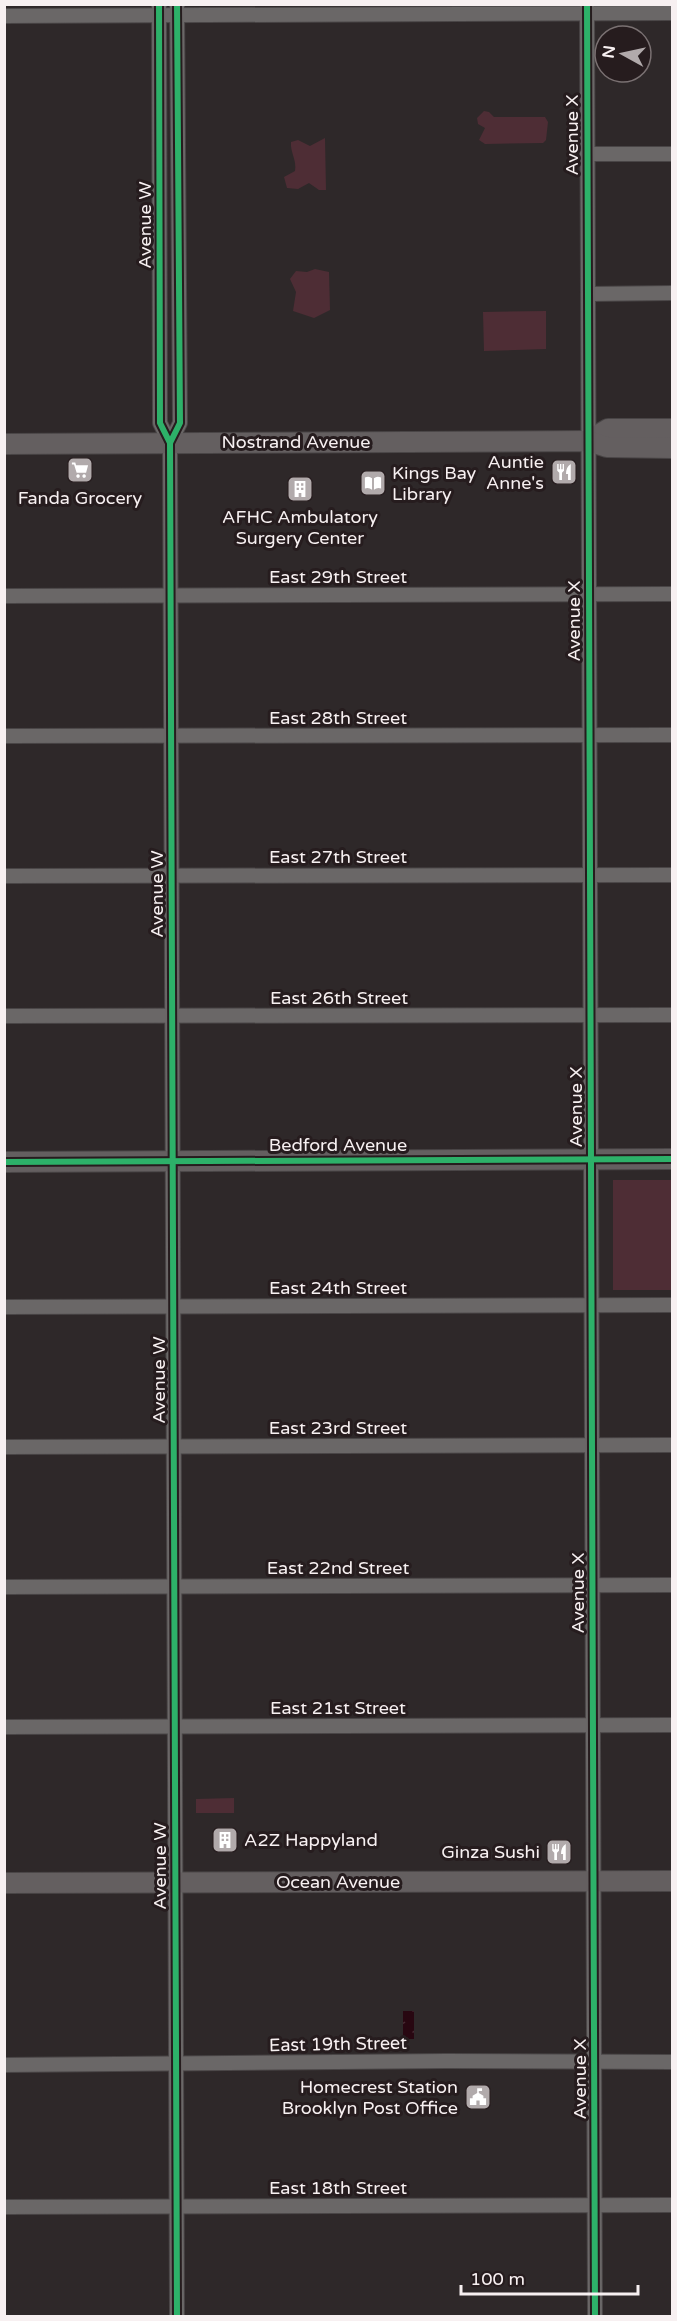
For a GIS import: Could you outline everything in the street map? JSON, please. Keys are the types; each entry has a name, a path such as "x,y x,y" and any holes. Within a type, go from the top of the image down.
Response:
{"main road":[{"name":"Nostrand Avenue","path":"588,441 608,429 672,429"},
{"name":"Nostrand Avenue","path":"4,444 588,441 607,447 672,448"},
{"name":"Bedford Avenue","path":"4,1162 672,1159"},
{"name":"Ocean Avenue","path":"4,1883 672,1881"}],"street":[{"path":"4,16 160,10 587,9 672,13"},
{"name":"Avenue X","path":"587,9 595,2316"},
{"name":"Avenue W","path":"160,10 160,423 170,443 177,2316"},
{"name":"Avenue W","path":"170,443 180,423 177,10"},
{"path":"587,154 672,154"},
{"path":"588,294 672,293"},
{"name":"East 29th Street","path":"4,596 672,594"},
{"name":"East 28th Street","path":"4,736 672,735"},
{"name":"East 27th Street","path":"4,876 672,875"},
{"name":"East 26th Street","path":"4,1016 672,1016"},
{"name":"East 24th Street","path":"4,1307 672,1305"},
{"name":"East 23rd Street","path":"4,1447 672,1444"},
{"name":"East 22nd Street","path":"4,1587 672,1585"},
{"name":"East 21st Street","path":"4,1727 672,1725"},
{"name":"East 19th Street","path":"4,2065 672,2062"},
{"name":"East 18th Street","path":"4,2207 672,2205"}],"shaded area":[{"path":"484,111 494,117 545,117 548,122 546,140 543,143 485,144 479,140 485,128 478,124 477,118"},
{"path":"325,138 326,190 319,190 309,183 298,189 287,188 284,177 295,171 291,142 298,140 310,146"},
{"path":"315,269 329,272 330,310 314,318 293,311 296,292 290,279 296,271 307,272"},
{"path":"546,311 546,349 484,351 483,312"},
{"path":"613,1180 672,1180 672,1290 613,1290"},
{"path":"234,1798 234,1813 196,1813 196,1799"}],"water":[{"path":"403,2011 414,2011 414,2039 403,2039"}],"cycle path":[{"path":"159,4 160,423 170,443"},
{"path":"177,4 180,423 170,443 177,2316"},
{"path":"587,4 595,2316"},
{"path":"4,1162 672,1159"}],"place":[{"name":"Fanda Grocery","path":"80,470"},
{"name":"Auntie Anne's","path":"564,472"},
{"name":"Kings Bay Library","path":"373,483"},
{"name":"AFHC Ambulatory Surgery Center","path":"300,489"},
{"name":"A2Z Happyland","path":"225,1840"},
{"name":"Ginza Sushi","path":"559,1852"},
{"name":"Homecrest Station Brooklyn Post Office","path":"478,2097"}]}
